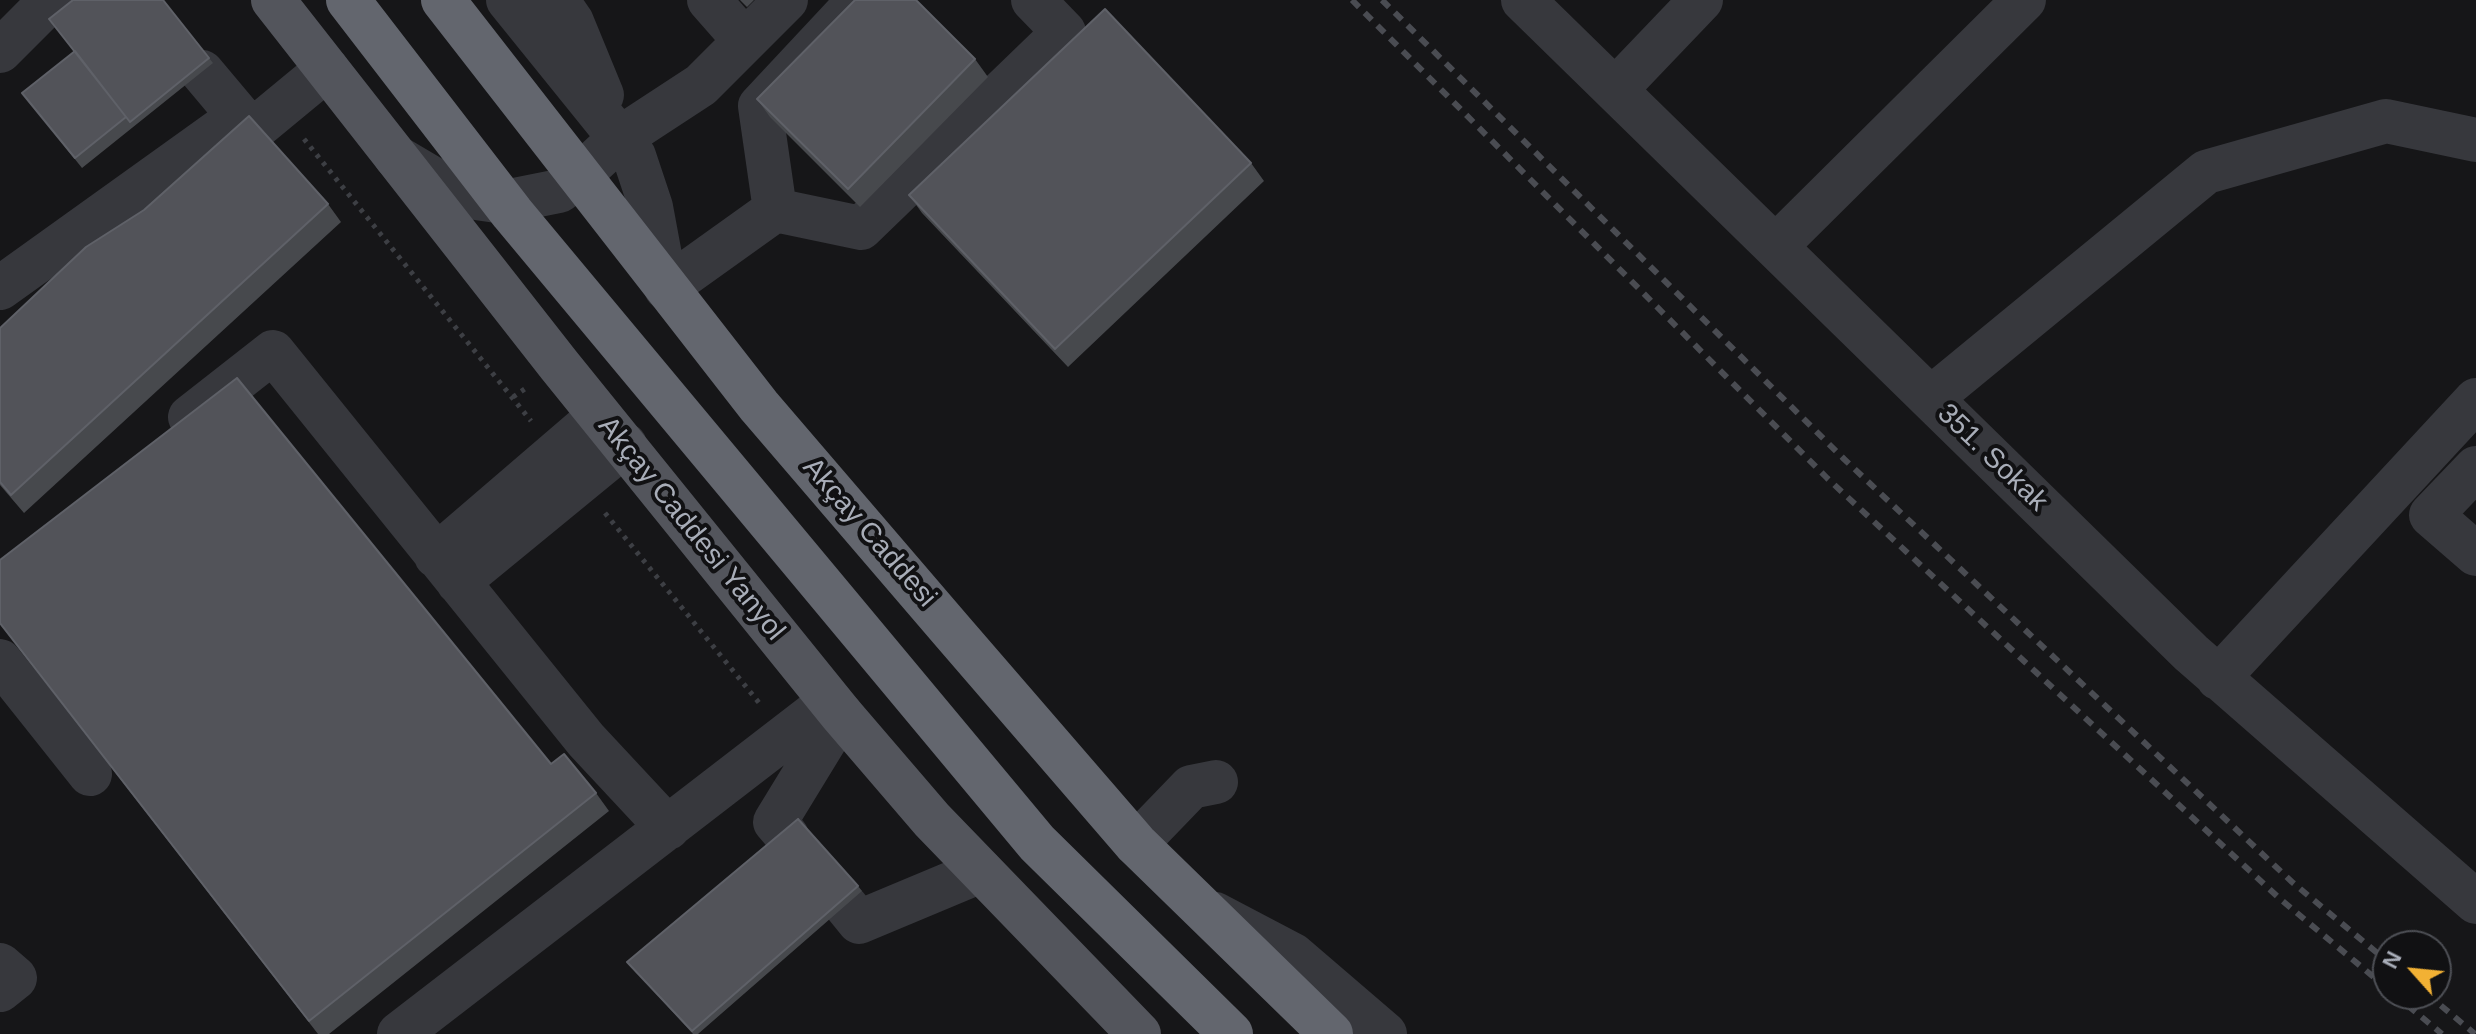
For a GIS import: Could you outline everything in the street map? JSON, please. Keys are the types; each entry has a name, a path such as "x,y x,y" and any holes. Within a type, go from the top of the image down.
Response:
{"highway":[{"path":"348,0 504,202 1037,843 1231,1034"},
{"name":"Akçay Caddesi","path":"443,0 759,406 1136,844 1331,1034"}],"main road":[{"name":"Akçay Caddesi Yanyol","path":"273,0 836,708 981,871 1139,1034"}],"street":[{"path":"0,51 51,0"},
{"path":"508,0 634,156 651,207 666,288 775,210 861,228 1064,32 1033,0"},
{"path":"557,0 572,22 620,138"},
{"path":"709,0 745,41"},
{"path":"394,156 462,196 504,202 559,191 620,138 701,85 786,0"},
{"path":"775,210 760,106 859,0"},
{"name":"351. Sokak","path":"1523,0 2218,678 2476,902"},
{"path":"1616,89 1701,0"},
{"path":"1776,246 2024,0"},
{"path":"0,288 259,112 323,64"},
{"path":"202,72 259,112"},
{"path":"51,300 259,112"},
{"path":"1931,398 2206,172 2386,121 2476,140"},
{"path":"163,438 273,352 586,740 668,828"},
{"path":"2218,678 2476,400"},
{"path":"447,569 612,430"},
{"path":"2476,468 2431,515 2476,554"},
{"path":"0,661 90,774"},
{"path":"399,1034 786,736 836,708"},
{"path":"787,836 775,822 836,708"},
{"path":"1136,844 1191,787 1216,782"},
{"path":"846,906 859,922 981,871"},
{"path":"1197,904 1293,955 1385,1034"},
{"path":"0,965 15,978 0,990"}],"path":[{"path":"259,112 567,467 786,736"}],"building":[{"path":"73,0 163,0 209,58 130,122 49,19"},
{"path":"855,0 916,0 975,59 848,189 757,99"},
{"path":"1105,9 1251,163 1055,349 909,195"},
{"path":"75,51 126,117 75,158 22,93"},
{"path":"249,116 328,204 11,495 0,482 0,328 86,247 144,210"},
{"path":"237,378 551,764 564,754 596,793 309,1021 0,623 0,560"},
{"path":"798,819 858,886 692,1031 627,962"}],"railway":[{"path":"1352,0 1827,478 2279,898 2372,976"},
{"path":"1382,0 1844,459 2292,882 2372,949"},
{"path":"2413,1010 2442,1034"},
{"path":"2446,1010 2475,1034"}]}
